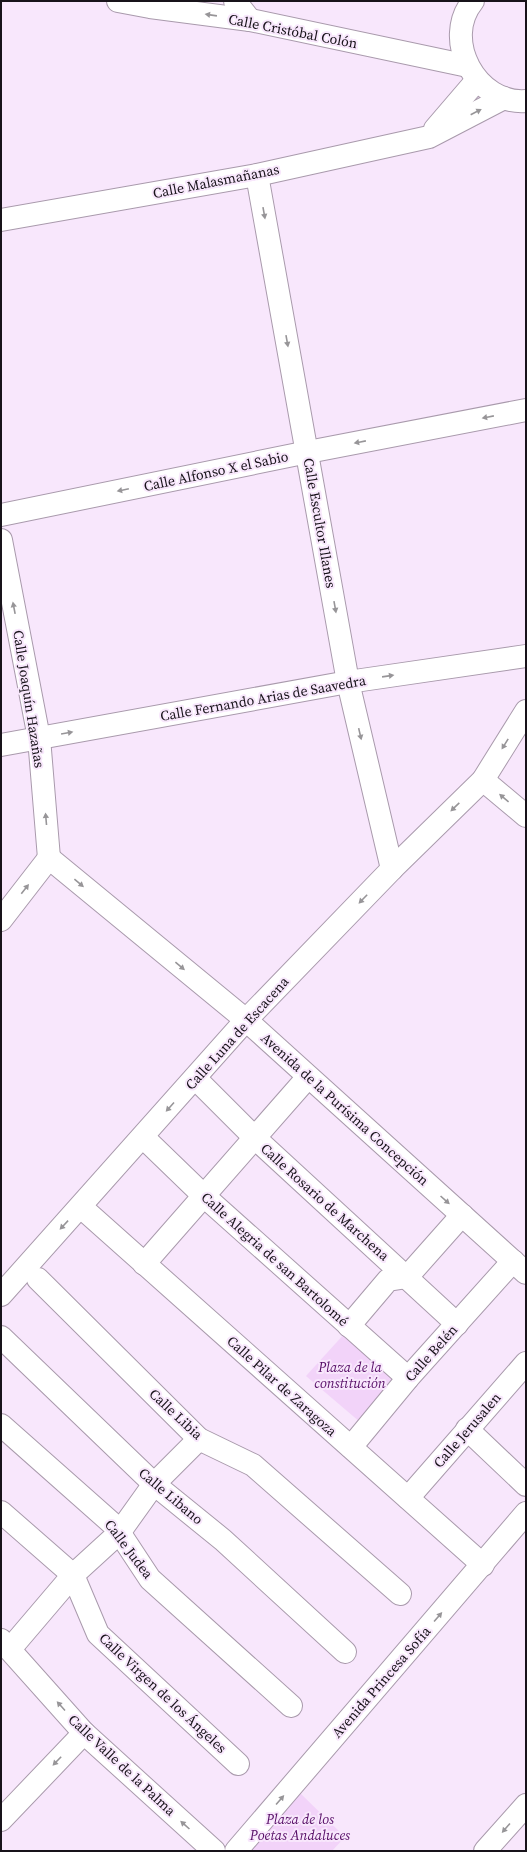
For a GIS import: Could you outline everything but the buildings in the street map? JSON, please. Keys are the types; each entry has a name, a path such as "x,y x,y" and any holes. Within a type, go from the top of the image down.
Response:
{"street":[{"name":"Calle Cristóbal Colón","path":"118,1 151,4 250,20 472,73"},
{"path":"235,1 250,20"},
{"path":"473,1 469,5 462,25 461,46 472,73 490,91 504,98 526,101"},
{"path":"429,136 472,73"},
{"name":"Calle Malasmañanas","path":"1,220 257,175 429,136 504,98"},
{"name":"Calle Escultor Illanes","path":"257,175 308,452 348,682 392,869"},
{"name":"Calle Alfonso X el Sabio","path":"1,515 308,452 526,410"},
{"name":"Calle Joaquín Hazañas","path":"1,540 39,738 49,858"},
{"name":"Calle Fernando Arias de Saavedra","path":"1,745 348,682 526,656"},
{"name":"Calle Luna de Escacena","path":"1,1295 246,1020 392,869 483,780 526,711"},
{"path":"483,780 526,816"},
{"path":"1,920 49,858"},
{"name":"Avenida de la Purísima Concepción","path":"49,858 246,1020 520,1267"},
{"path":"144,1264 308,1077"},
{"name":"Calle Rosario de Marchena","path":"195,1078 255,1138 457,1324"},
{"name":"Calle Alegria de san Bartolomé","path":"143,1137 204,1196 408,1378"},
{"name":"Calle Pilar de Zaragoza","path":"80,1207 483,1565"},
{"path":"349,1326 388,1280 407,1277 462,1214"},
{"name":"Calle Belén","path":"351,1447 408,1378 457,1324 520,1267"},
{"name":"Calle Libia","path":"38,1279 199,1439 253,1465 400,1594"},
{"name":"Calle Libano","path":"1,1337 154,1484 223,1540 345,1652"},
{"name":"Calle Jerusalen","path":"408,1498 467,1429 523,1373"},
{"name":"Calle Judea","path":"1,1425 115,1526 150,1579 291,1706"},
{"path":"467,1429 526,1485"},
{"path":"6,1645 73,1576 119,1533 154,1484 199,1439"},
{"name":"Calle Virgen de los Ángeles","path":"1,1512 73,1576 98,1634 238,1764"},
{"name":"Avenida Princesa Sofía","path":"236,1851 526,1514"},
{"name":"Calle Valle de la Palma","path":"6,1645 84,1733 214,1851"},
{"path":"1,1820 84,1733"},
{"path":"486,1851 526,1805"}],"green space":[{"name":"Plaza de la constitución","path":"346,1332 399,1377 360,1422 306,1376"},
{"name":"Plaza de los Poetas Andaluces","path":"298,1791 345,1837 332,1851 248,1851"}]}
